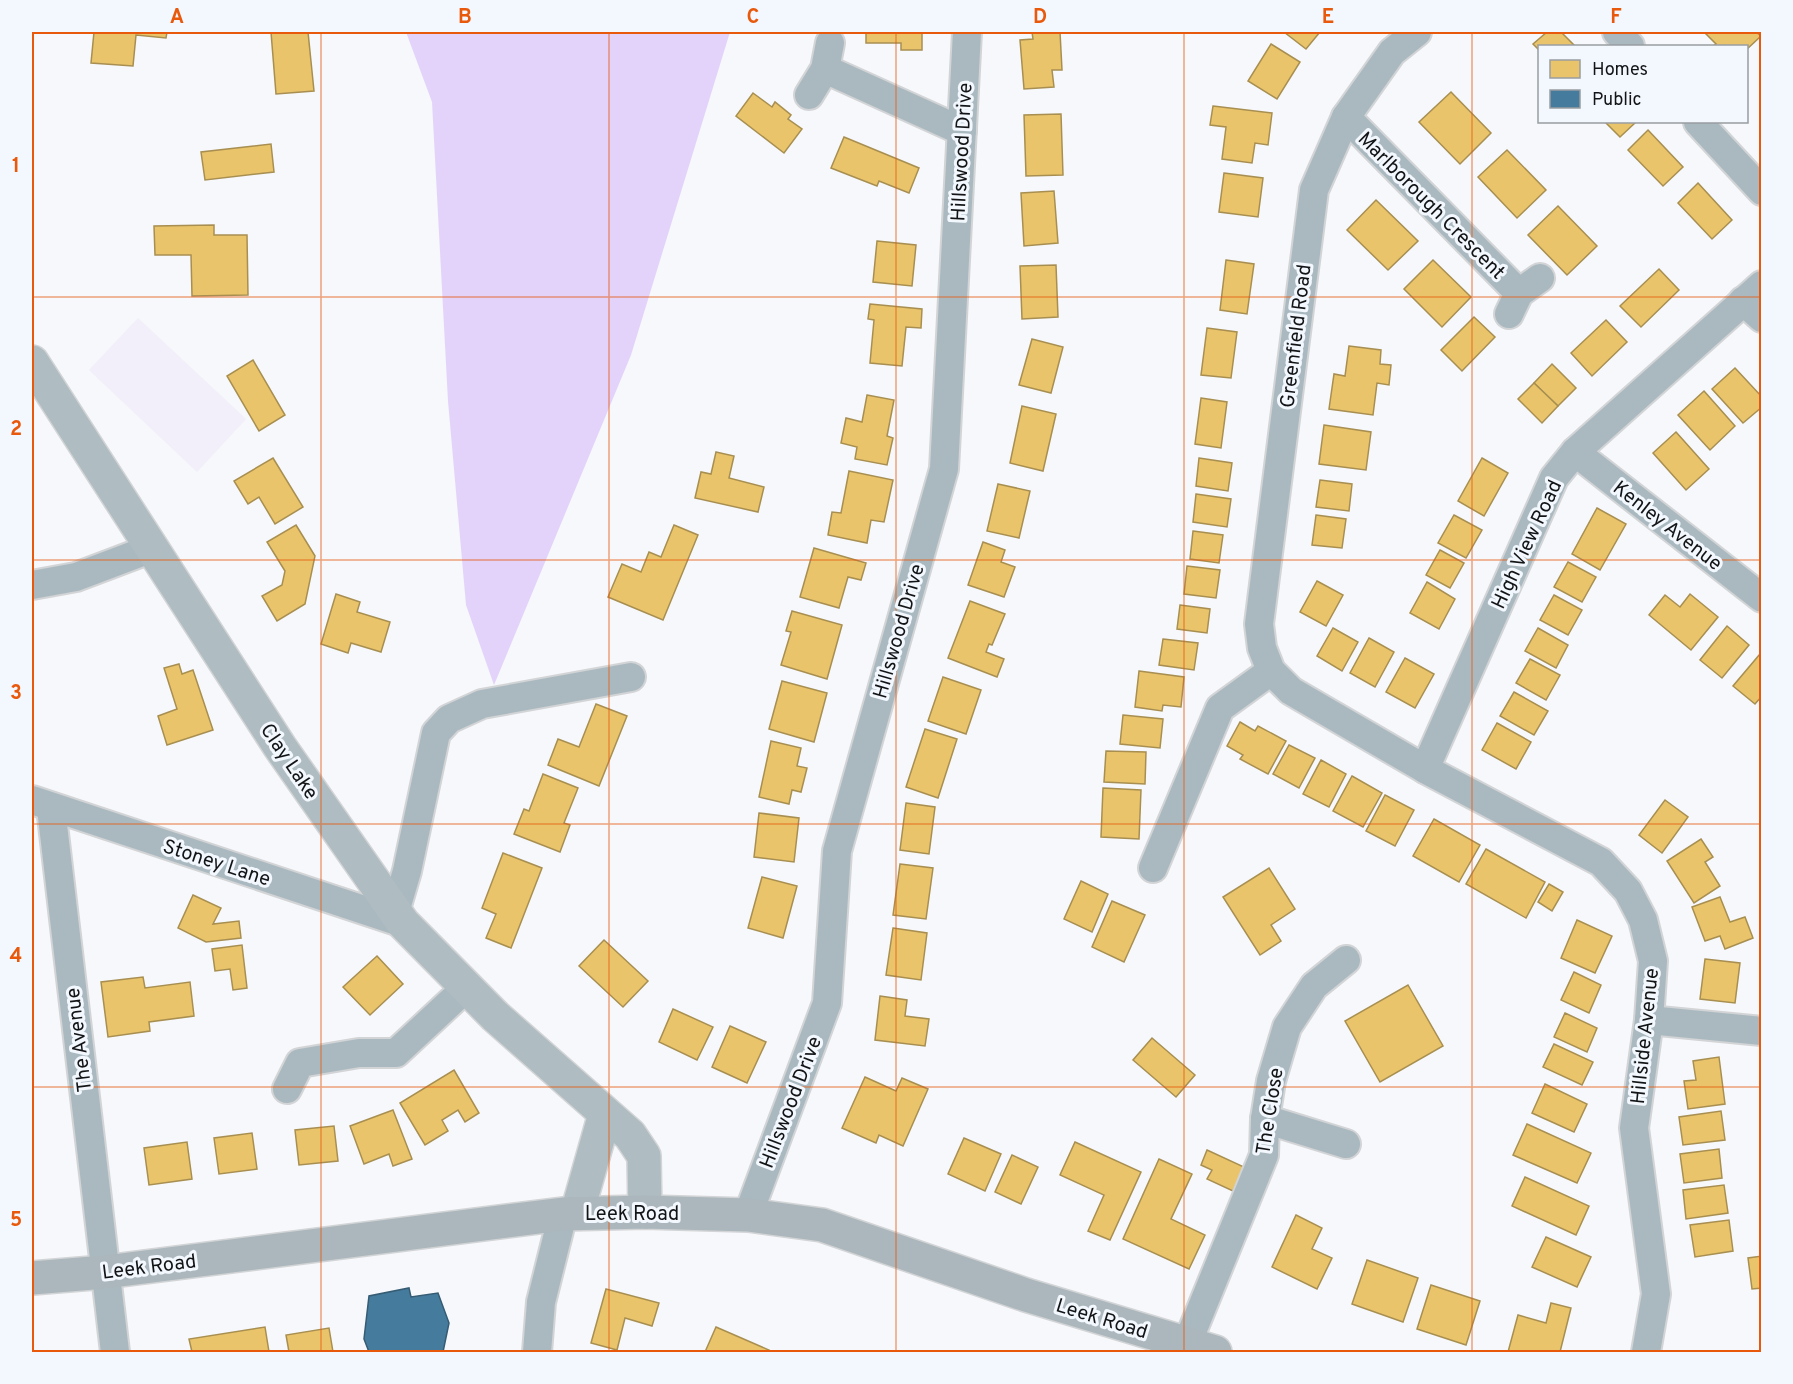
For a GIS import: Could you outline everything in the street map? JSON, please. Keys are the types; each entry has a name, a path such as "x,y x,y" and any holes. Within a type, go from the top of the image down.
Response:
{"highway":[{"name":"Leek Road","path":"32,1278 105,1272 570,1213 645,1212 748,1215 822,1224 1026,1295 1201,1348"}],"main road":[{"name":"Clay Lake","path":"32,362 150,549 280,747 399,917 495,1016 630,1135 644,1156 645,1212"},
{"path":"570,1213 605,1114"}],"street":[{"name":"Hillswood Drive","path":"748,1215 827,1003 837,851 944,469 967,32"},
{"name":"Greenfield Road","path":"1271,672 1262,648 1259,624 1314,190 1346,117 1392,52 1418,32"},
{"path":"809,95 828,56 962,131"},
{"name":"Marlborough Crescent","path":"1346,117 1522,295"},
{"path":"1699,123 1761,191"},
{"name":"High View Road","path":"1425,769 1554,478 1575,452 1755,301"},
{"name":"Kenley Avenue","path":"1575,452 1761,598"},
{"path":"32,585 76,576 150,549"},
{"path":"1153,868 1220,708 1271,672"},
{"name":"Hillside Avenue","path":"1271,672 1291,691 1425,769 1600,862 1628,891 1643,920 1653,961 1649,1020 1634,1128 1656,1294 1646,1353"},
{"path":"399,917 436,733 449,719 482,704 631,677"},
{"name":"Stoney Lane","path":"41,804 399,917"},
{"name":"The Avenue","path":"41,804 115,1353"},
{"name":"The Close","path":"1201,1348 1264,1155 1265,1119 1271,1082 1287,1027 1314,986 1346,960"},
{"path":"287,1089 300,1063 359,1053 396,1053 467,987"},
{"path":"1649,1020 1761,1031"},
{"path":"1265,1119 1346,1144"},
{"path":"537,1353 541,1302 570,1213"}],"shaded area":[{"path":"406,32 730,32 631,355 494,685 466,605 448,401 432,102"},
{"path":"138,318 246,419 197,472 89,370"}],"building: Homes":[{"path":"94,32 167,32 166,38 136,35 133,66 91,63"},
{"path":"271,32 308,32 314,91 276,94"},
{"path":"866,32 922,32 922,50 901,50 901,43 866,43"},
{"path":"1032,32 1060,32 1062,70 1052,70 1054,87 1024,89 1020,40 1033,39"},
{"path":"1284,32 1320,32 1306,49"},
{"path":"1547,32 1561,32 1574,45 1538,45 1538,49 1533,44"},
{"path":"1704,32 1756,32 1761,36 1748,48 1748,45 1714,45 1716,44"},
{"path":"1271,44 1300,62 1277,99 1248,81"},
{"path":"1451,92 1491,133 1460,164 1419,122"},
{"path":"753,93 772,107 775,102 791,115 788,119 802,129 784,153 736,116"},
{"path":"1213,106 1272,113 1268,145 1255,143 1252,163 1222,159 1226,127 1210,125"},
{"path":"1061,114 1063,175 1026,176 1024,115"},
{"path":"1606,123 1635,123 1620,137"},
{"path":"1648,130 1683,167 1663,186 1628,150"},
{"path":"844,137 919,168 909,193 879,181 877,186 831,168"},
{"path":"271,144 274,172 205,180 201,152"},
{"path":"1507,150 1546,190 1517,218 1478,177"},
{"path":"1224,173 1263,178 1258,217 1219,212"},
{"path":"1698,183 1732,220 1712,239 1678,203"},
{"path":"1054,191 1058,243 1024,246 1021,193"},
{"path":"1376,200 1418,241 1388,270 1347,230"},
{"path":"1558,206 1597,246 1567,275 1528,235"},
{"path":"214,225 214,235 247,235 248,295 192,296 191,255 155,255 154,226"},
{"path":"877,241 916,245 912,286 873,282"},
{"path":"1226,260 1254,264 1247,314 1220,310"},
{"path":"1433,260 1471,297 1442,327 1404,289"},
{"path":"1056,265 1058,317 1022,319 1020,266"},
{"path":"1659,269 1679,290 1641,327 1620,306"},
{"path":"870,304 922,309 921,328 906,327 902,366 870,363 874,320 868,319"},
{"path":"1474,317 1495,337 1462,371 1441,350"},
{"path":"1606,320 1627,342 1592,376 1571,353"},
{"path":"1207,328 1237,332 1231,378 1201,375"},
{"path":"1032,339 1063,347 1051,393 1019,385"},
{"path":"1349,346 1381,350 1380,364 1391,365 1389,385 1377,383 1373,415 1329,409 1334,374 1345,376"},
{"path":"253,360 285,415 259,431 227,376"},
{"path":"1552,364 1576,388 1558,406 1534,383"},
{"path":"1735,368 1762,397 1762,407 1743,423 1712,389"},
{"path":"1534,383 1558,406 1542,423 1518,399"},
{"path":"1704,391 1735,426 1710,450 1678,415"},
{"path":"867,395 894,400 887,436 893,438 887,465 855,459 857,447 841,443 846,418 862,422"},
{"path":"1201,398 1227,402 1221,448 1195,444"},
{"path":"1022,406 1056,414 1043,471 1010,463"},
{"path":"1324,425 1371,432 1366,470 1319,464"},
{"path":"1676,432 1709,469 1686,490 1653,453"},
{"path":"716,452 734,456 729,478 764,487 758,512 695,498 701,472 711,474"},
{"path":"273,458 303,507 275,524 259,497 248,504 234,481"},
{"path":"1199,458 1232,463 1228,491 1196,486"},
{"path":"1482,458 1508,473 1484,516 1458,501"},
{"path":"849,471 893,480 884,522 871,520 867,543 828,535 832,512 841,513"},
{"path":"1320,480 1352,484 1349,511 1316,507"},
{"path":"998,484 1030,491 1019,538 987,531"},
{"path":"1196,494 1231,499 1227,527 1193,522"},
{"path":"1597,508 1626,524 1600,570 1572,554"},
{"path":"1316,515 1346,519 1342,548 1312,545"},
{"path":"1454,515 1482,530 1466,558 1438,543"},
{"path":"296,525 315,556 305,604 277,621 262,596 282,585 285,571 267,542"},
{"path":"674,525 698,535 663,620 608,597 622,564 641,572 649,552 661,557"},
{"path":"1193,531 1223,535 1219,563 1190,559"},
{"path":"983,542 1005,550 1001,562 1015,567 1004,597 968,585"},
{"path":"814,548 866,563 861,580 848,577 839,608 800,597"},
{"path":"1440,550 1464,563 1450,588 1426,575"},
{"path":"1568,562 1596,577 1582,602 1554,587"},
{"path":"1187,566 1220,570 1216,598 1184,594"},
{"path":"1317,581 1343,595 1326,626 1300,612"},
{"path":"1427,582 1455,599 1439,629 1410,613"},
{"path":"336,594 360,602 357,612 390,622 381,652 351,643 348,653 321,644"},
{"path":"1690,594 1718,617 1691,650 1649,615 1665,595 1680,607"},
{"path":"1554,595 1582,610 1568,635 1540,620"},
{"path":"970,601 1005,614 992,645 989,644 986,652 1004,659 997,677 948,658"},
{"path":"1180,605 1210,609 1207,633 1177,629"},
{"path":"792,611 842,625 827,679 781,665 791,632 786,631"},
{"path":"1727,626 1749,645 1722,678 1700,660"},
{"path":"1333,628 1358,642 1342,671 1317,656"},
{"path":"1538,628 1568,645 1556,668 1525,651"},
{"path":"1369,638 1394,652 1375,687 1350,673"},
{"path":"1163,639 1198,643 1194,670 1159,665"},
{"path":"1760,654 1762,696 1755,704 1733,686"},
{"path":"1405,658 1434,674 1415,708 1386,692"},
{"path":"1530,659 1560,675 1546,700 1516,683"},
{"path":"179,664 182,674 193,670 213,730 167,745 158,716 177,709 164,668"},
{"path":"1139,671 1184,677 1181,707 1163,705 1162,711 1135,707"},
{"path":"943,677 981,690 966,734 928,721"},
{"path":"782,681 827,693 814,742 769,729"},
{"path":"1514,692 1548,711 1534,735 1500,716"},
{"path":"596,704 627,716 599,786 548,765 558,739 579,747"},
{"path":"1123,715 1163,719 1160,748 1120,744"},
{"path":"1240,722 1255,731 1258,726 1286,741 1268,774 1240,759 1243,755 1227,746"},
{"path":"1497,723 1531,742 1516,769 1482,750"},
{"path":"925,729 957,739 938,798 906,787"},
{"path":"771,741 801,748 797,766 807,768 801,792 792,790 789,804 759,797"},
{"path":"1289,745 1315,758 1299,788 1273,774"},
{"path":"1106,751 1146,752 1145,784 1104,782"},
{"path":"1321,760 1346,774 1329,807 1303,794"},
{"path":"543,774 578,788 564,823 570,825 560,852 514,834 524,809 529,811"},
{"path":"1352,776 1382,793 1363,827 1333,811"},
{"path":"1103,788 1141,790 1139,839 1101,837"},
{"path":"1385,795 1414,810 1395,846 1366,831"},
{"path":"1665,800 1688,817 1662,853 1639,835"},
{"path":"906,803 935,807 929,854 900,850"},
{"path":"759,813 799,818 794,862 754,857"},
{"path":"1434,819 1480,845 1459,882 1413,856"},
{"path":"1701,839 1713,857 1705,862 1720,886 1694,903 1667,861"},
{"path":"1486,849 1545,882 1526,918 1466,884"},
{"path":"503,853 542,868 511,948 486,938 496,914 482,908"},
{"path":"900,864 933,868 926,919 893,915"},
{"path":"1269,868 1295,909 1271,925 1281,941 1260,955 1223,897"},
{"path":"762,877 797,886 783,938 748,928"},
{"path":"1081,881 1108,894 1092,932 1064,919"},
{"path":"1549,884 1563,892 1552,911 1538,902"},
{"path":"193,895 221,908 213,924 239,921 241,938 206,942 178,928"},
{"path":"1720,897 1730,922 1745,917 1753,938 1725,949 1720,936 1705,941 1692,907"},
{"path":"1112,901 1145,915 1124,962 1092,947"},
{"path":"1577,920 1612,936 1595,973 1561,958"},
{"path":"893,928 927,933 921,980 886,975"},
{"path":"604,940 648,981 623,1007 579,966"},
{"path":"242,945 247,988 233,990 230,969 215,971 212,949"},
{"path":"377,956 403,984 370,1015 343,987"},
{"path":"1705,959 1740,963 1735,1003 1700,999"},
{"path":"1574,972 1601,985 1589,1013 1561,1000"},
{"path":"143,977 145,988 190,982 194,1016 149,1022 150,1031 108,1037 101,982"},
{"path":"1408,985 1443,1046 1380,1082 1345,1021"},
{"path":"880,996 907,1000 905,1016 929,1019 925,1046 875,1040"},
{"path":"673,1009 713,1027 697,1060 659,1042"},
{"path":"1565,1013 1597,1028 1587,1052 1554,1037"},
{"path":"730,1026 766,1042 747,1083 712,1067"},
{"path":"1152,1038 1195,1075 1176,1097 1133,1060"},
{"path":"1554,1044 1593,1062 1582,1085 1543,1067"},
{"path":"1719,1057 1725,1104 1688,1109 1684,1081 1696,1080 1693,1061"},
{"path":"454,1070 479,1113 465,1122 458,1110 442,1120 448,1131 425,1145 400,1103"},
{"path":"865,1077 896,1091 902,1078 928,1089 903,1146 879,1135 876,1143 842,1128"},
{"path":"1545,1084 1587,1104 1574,1132 1532,1113"},
{"path":"393,1110 412,1159 393,1166 389,1154 364,1164 350,1126"},
{"path":"1721,1111 1725,1140 1683,1145 1679,1117"},
{"path":"1527,1124 1591,1153 1577,1183 1513,1155"},
{"path":"334,1126 338,1161 299,1165 295,1130"},
{"path":"252,1133 257,1169 219,1174 214,1138"},
{"path":"964,1138 1001,1154 985,1191 948,1174"},
{"path":"187,1142 192,1179 149,1185 144,1148"},
{"path":"1075,1142 1141,1172 1110,1240 1088,1231 1104,1195 1060,1175"},
{"path":"1719,1149 1722,1178 1684,1183 1680,1154"},
{"path":"1207,1150 1244,1167 1233,1191 1207,1179 1212,1170 1201,1165"},
{"path":"1012,1155 1038,1167 1021,1204 995,1192"},
{"path":"1159,1159 1192,1174 1171,1219 1205,1235 1189,1269 1123,1239"},
{"path":"1525,1177 1589,1206 1576,1235 1512,1206"},
{"path":"1724,1185 1728,1213 1686,1219 1683,1190"},
{"path":"1296,1215 1322,1228 1312,1249 1332,1258 1317,1289 1272,1267"},
{"path":"1729,1220 1733,1251 1695,1257 1690,1225"},
{"path":"1546,1237 1591,1257 1577,1287 1532,1267"},
{"path":"1762,1256 1762,1288 1752,1289 1748,1258"},
{"path":"1367,1260 1418,1278 1403,1322 1352,1304"},
{"path":"1431,1285 1480,1301 1466,1345 1417,1329"},
{"path":"606,1289 659,1303 652,1326 625,1318 617,1350 591,1343"},
{"path":"1551,1303 1571,1308 1560,1352 1508,1352 1518,1315 1546,1323"},
{"path":"265,1327 269,1352 192,1352 189,1339"},
{"path":"716,1327 769,1350 768,1352 705,1352"},
{"path":"329,1328 333,1352 289,1352 286,1335"}],"building: Public":[{"path":"409,1288 411,1297 438,1293 449,1323 443,1352 369,1352 364,1339 369,1296"}]}
